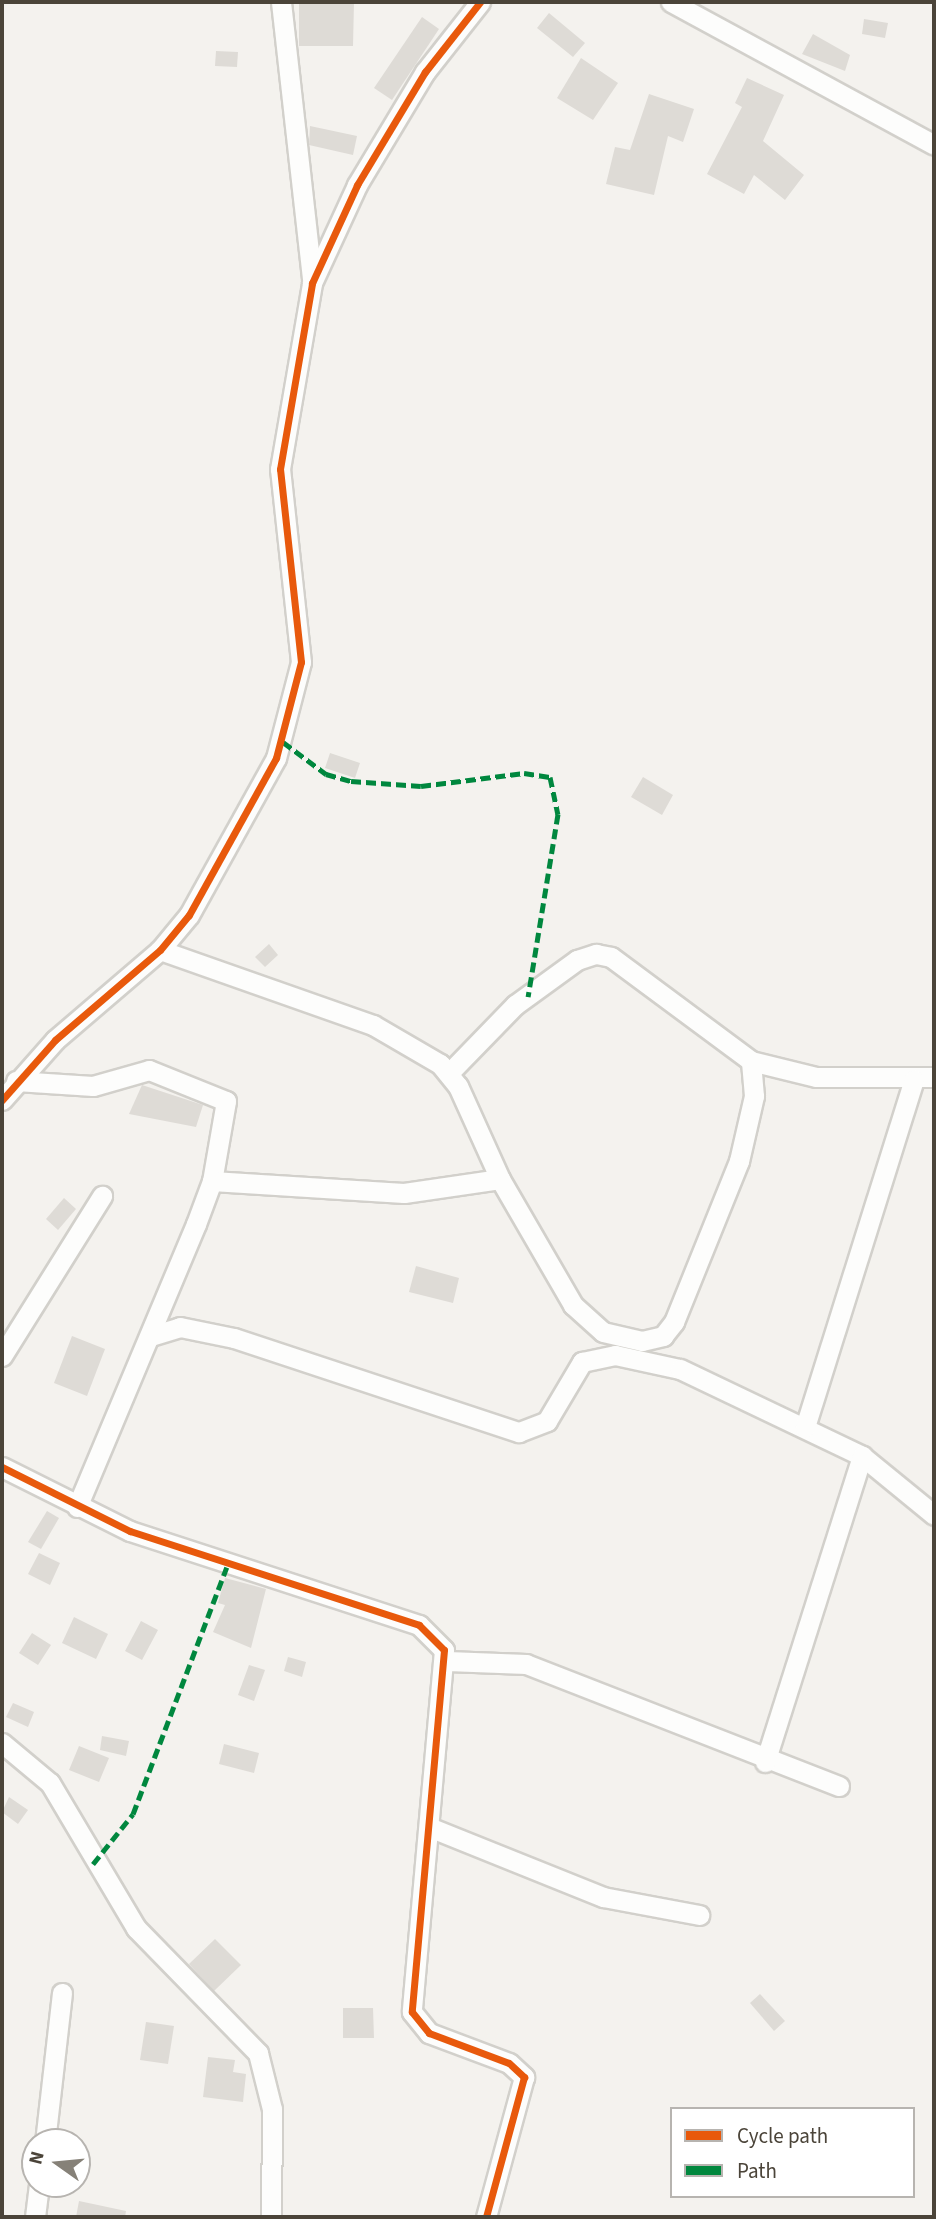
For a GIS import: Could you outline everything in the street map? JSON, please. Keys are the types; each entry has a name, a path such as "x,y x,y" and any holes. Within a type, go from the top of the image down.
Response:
{"street":[{"path":"281,2 312,283"},
{"path":"2,1100 16,1081 160,950 196,903 276,758 299,688 301,616 280,469 312,283 357,185 425,72 480,2"},
{"path":"671,2 934,145"},
{"path":"160,950 373,1024 449,1073 500,1180 582,1315 603,1332 642,1341 663,1336 739,1161 754,1096 751,1061"},
{"path":"449,1073 515,1006 577,960 596,954 611,957 751,1061 816,1077 914,1080 934,1077"},
{"path":"16,1081 93,1086 149,1070 223,1095 212,1181 151,1336 77,1507"},
{"path":"805,1427 914,1080"},
{"path":"212,1181 404,1193 500,1180"},
{"path":"2,1356 102,1195"},
{"path":"151,1336 180,1327 234,1338 520,1432 547,1421 576,1366 601,1355 628,1357 680,1369 862,1456 934,1515"},
{"path":"765,1762 862,1456"},
{"path":"2,1467 77,1507 227,1567 419,1625 447,1661 412,2012 429,2033 509,2063 525,2082 486,2217"},
{"path":"447,1661 526,1664 765,1762 839,1786"},
{"path":"2,1744 50,1783 136,1928 193,1993 254,2046 272,2109 271,2217"},
{"path":"429,1827 603,1897 699,1915"},
{"path":"47,2128 62,1993"},
{"path":"35,2217 38,2198"}],"building":[{"path":"299,2 354,2 353,46 299,46"},
{"path":"549,13 585,43 573,57 537,28"},
{"path":"422,17 439,29 392,100 374,88"},
{"path":"864,19 888,23 885,38 862,34"},
{"path":"813,34 850,55 845,71 802,54"},
{"path":"216,51 238,52 237,67 215,66"},
{"path":"581,58 618,83 593,120 557,98"},
{"path":"747,78 784,95 763,141 804,175 785,200 754,175 744,194 707,174 742,107 735,103"},
{"path":"649,94 694,109 683,142 668,136 654,195 606,184 615,147 630,150"},
{"path":"310,126 357,136 353,155 309,145"},
{"path":"330,753 360,763 355,778 325,768"},
{"path":"643,777 673,795 662,815 631,797"},
{"path":"269,944 278,955 265,967 255,957"},
{"path":"142,1085 203,1105 196,1127 129,1114"},
{"path":"64,1198 76,1209 58,1230 46,1219"},
{"path":"416,1266 459,1278 453,1303 409,1292"},
{"path":"72,1336 105,1349 87,1396 54,1383"},
{"path":"47,1511 59,1518 41,1549 28,1542"},
{"path":"39,1553 60,1563 50,1585 28,1574"},
{"path":"225,1578 266,1589 251,1648 213,1632 225,1605 218,1603"},
{"path":"74,1617 108,1634 96,1659 62,1643"},
{"path":"141,1621 158,1630 142,1660 125,1651"},
{"path":"32,1633 51,1645 38,1665 19,1653"},
{"path":"288,1657 306,1662 302,1677 284,1671"},
{"path":"249,1665 265,1670 254,1701 238,1695"},
{"path":"13,1703 34,1712 28,1727 6,1717"},
{"path":"102,1736 129,1741 126,1756 100,1750"},
{"path":"224,1744 259,1753 254,1773 219,1764"},
{"path":"79,1746 109,1758 99,1782 69,1770"},
{"path":"9,1797 28,1810 18,1824 2,1812"},
{"path":"215,1939 241,1965 214,1991 189,1964"},
{"path":"760,1994 785,2021 774,2031 750,2003"},
{"path":"343,2008 373,2008 374,2038 343,2038"},
{"path":"146,2022 174,2026 168,2064 140,2060"},
{"path":"208,2057 235,2060 233,2072 246,2074 243,2102 203,2097"},
{"path":"79,2201 126,2211 125,2217 76,2217"}],"marked path":[{"path":"283,742 326,774 351,781 421,786 524,773 550,777 558,814 528,997"},
{"path":"93,1864 133,1814 227,1567"}],"cycle path":[{"path":"2,1100 55,1040 160,950 189,915 276,758 301,662 280,469 312,283 357,185 425,72 480,2"},
{"path":"2,1467 130,1531 419,1625 444,1650 412,2012 429,2033 509,2063 524,2077 486,2217"}]}
